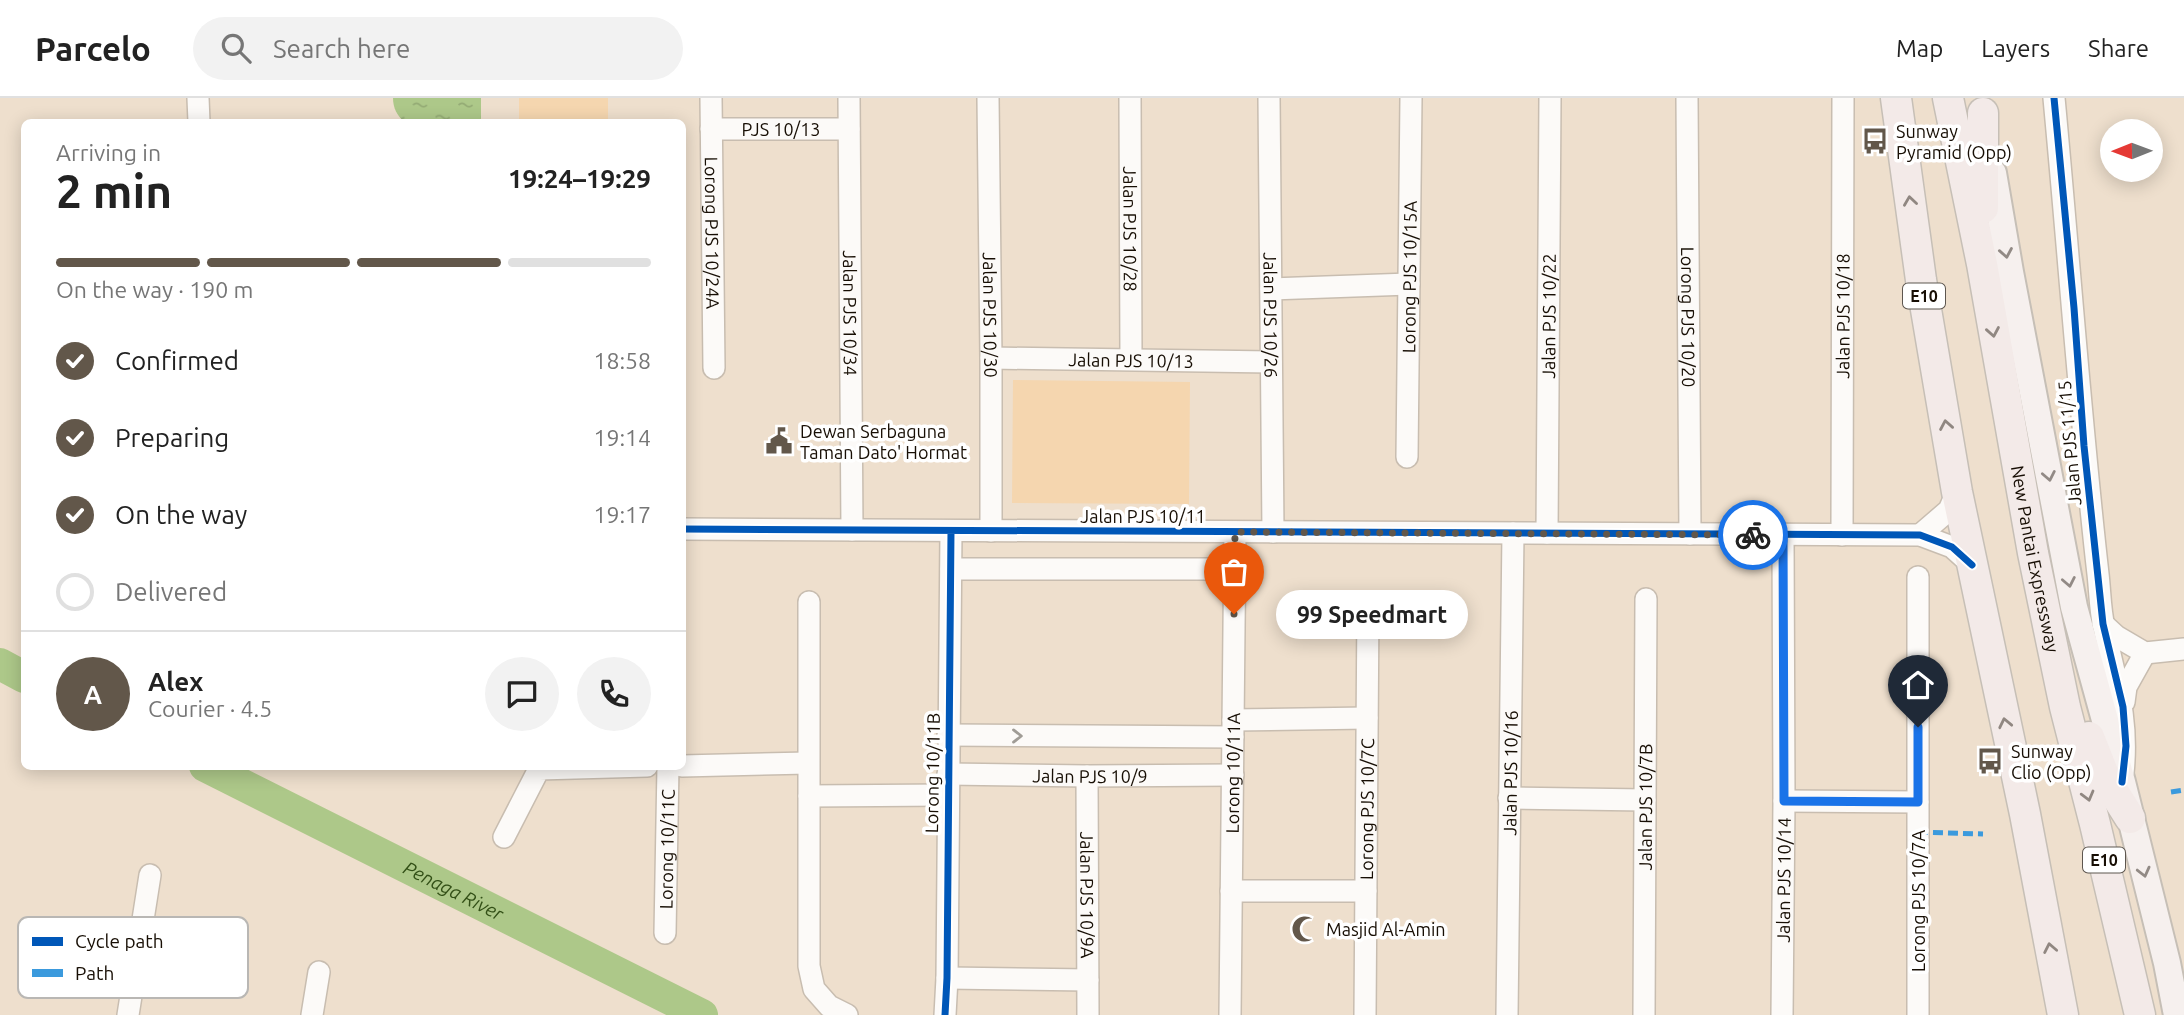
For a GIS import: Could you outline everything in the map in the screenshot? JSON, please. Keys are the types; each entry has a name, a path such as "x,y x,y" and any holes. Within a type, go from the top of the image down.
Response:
{"highway":[{"name":"E10","path":"1896,98 1921,280 1957,492 2025,814 2063,1015"},
{"name":"New Pantai Expressway","path":"1948,98 1982,264 2019,483 2065,707 2140,1015"},
{"path":"1982,105 1982,264"},
{"path":"2065,707 2086,730 2106,780 2130,818"}],"main road":[{"path":"1982,105 2010,272 2074,607 2122,782 2167,963 2177,1015"}],"street":[{"path":"198,98 199,119"},
{"name":"Lorong PJS 10/24A","path":"711,98 714,368"},
{"name":"Jalan PJS 10/34","path":"849,98 852,530"},
{"name":"Jalan PJS 10/30","path":"988,98 991,531"},
{"name":"Jalan PJS 10/28","path":"1130,98 1131,359"},
{"name":"Jalan PJS 10/26","path":"1269,98 1273,532"},
{"name":"Lorong PJS 10/15A","path":"1407,457 1411,98"},
{"name":"Jalan PJS 10/22","path":"1547,533 1550,98"},
{"name":"Lorong PJS 10/20","path":"1688,98 1690,534"},
{"name":"Jalan PJS 10/18","path":"1842,535 1843,98"},
{"name":"Jalan PJS 11/15","path":"2054,98 2084,446 2103,624 2123,706 2126,746 2122,782"},
{"name":"PJS 10/13","path":"711,129 849,129"},
{"path":"1271,289 1409,284"},
{"name":"Jalan PJS 10/13","path":"991,358 1271,362"},
{"path":"1920,535 1949,510 1957,492"},
{"name":"Jalan PJS 10/11","path":"686,529 1920,535 1952,547 1972,565"},
{"name":"Lorong 10/11B","path":"945,1015 951,531"},
{"name":"Lorong 10/11A","path":"1230,1015 1235,532"},
{"name":"Jalan PJS 10/16","path":"1507,1015 1513,533"},
{"name":"Jalan PJS 10/14","path":"1783,535 1783,1015"},
{"path":"951,569 1235,569"},
{"name":"Lorong PJS 10/7A","path":"1917,577 1918,1015"},
{"name":"Jalan PJS 10/7B","path":"1644,1015 1646,599"},
{"path":"809,602 809,966 814,989 829,1006 847,1015"},
{"name":"Lorong PJS 10/7C","path":"1365,1015 1368,603"},
{"path":"2103,624 2116,636 2145,653 2184,649"},
{"path":"2123,706 2126,687 2145,653"},
{"path":"948,735 1233,729 1367,718"},
{"path":"686,766 808,763"},
{"path":"504,837 538,770"},
{"name":"Lorong 10/11C","path":"665,933 668,770"},
{"name":"Jalan PJS 10/9","path":"809,796 1087,776 1233,775"},
{"name":"Jalan PJS 10/9A","path":"1087,776 1088,1015"},
{"path":"1510,798 1645,800"},
{"path":"1784,801 1918,802"},
{"path":"143,917 150,875"},
{"path":"1231,891 1366,891"},
{"path":"312,1015 320,972"},
{"path":"947,978 1088,979"}],"shaded area":[{"path":"519,98 608,98 608,119 519,119"},
{"path":"1013,380 1190,382 1189,504 1012,503"}],"water":[{"path":"393,98 481,98 481,119 401,119"}],"waterway":[{"name":"Penaga River","path":"0,664 21,675"},
{"name":"Penaga River","path":"213,770 702,1015"}],"marked path":[{"path":"2171,792 2184,790"},
{"path":"1918,832 1983,834"}],"cycle path":[{"path":"2054,98 2084,446 2103,624 2123,707 2126,746 2122,782"},
{"path":"686,529 1920,535 1952,547 1972,565"},
{"path":"945,1015 951,531"}],"way so far":[{"path":"1234,614 1235,532 1753,535"}],"place":[{"name":"Sunway Pyramid (Opp)","path":"1875,141"},
{"name":"Dewan Serbaguna Taman Dato' Hormat","path":"779,441"},
{"name":"99 Speedmart","path":"1234,614"},
{"name":"Sunway Clio (Opp)","path":"1990,761"},
{"name":"Masjid Al-Amin","path":"1305,929"}],"route":[{"path":"1753,535 1783,535 1784,801 1918,802 1918,727"}]}
